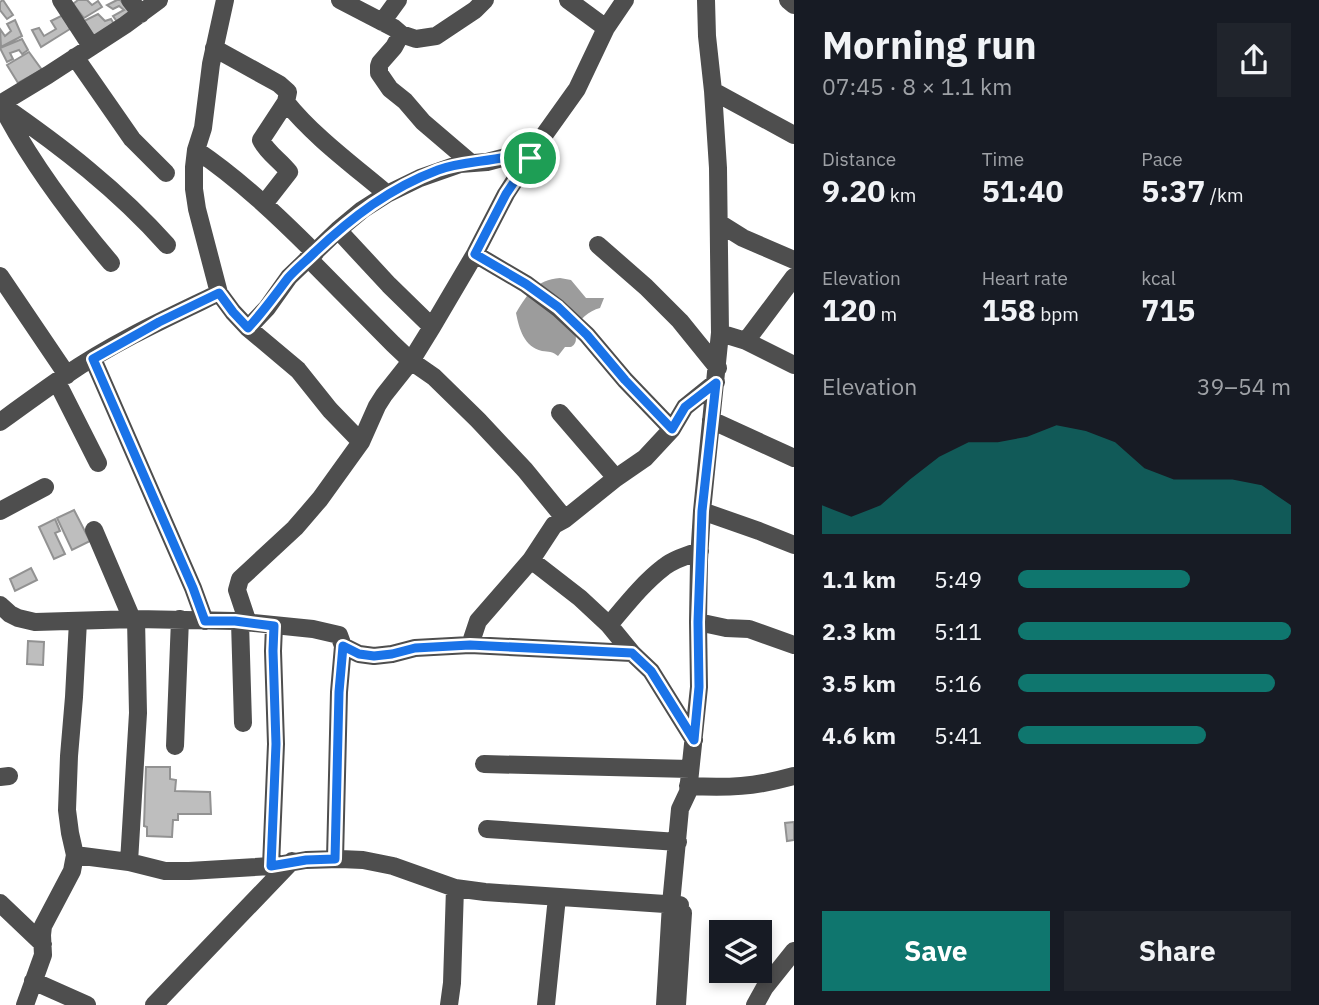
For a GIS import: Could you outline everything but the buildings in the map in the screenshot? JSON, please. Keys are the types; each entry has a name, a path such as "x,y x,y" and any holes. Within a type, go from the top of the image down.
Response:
{"street":[{"path":"61,0 91,46"},
{"path":"2,106 91,46 135,7 159,0"},
{"path":"225,0 214,48 203,128 196,150 194,189 219,293 248,328 298,370 330,410 362,442"},
{"path":"340,0 416,40 436,36 475,10 485,0"},
{"path":"382,22 398,0"},
{"path":"568,0 606,28"},
{"path":"243,723 244,622 237,590 240,579 295,528 362,442 384,395 411,361 432,327 506,194 577,89 606,28 625,0"},
{"path":"677,1005 680,810 689,782 699,687 698,622 702,511 720,333 719,223 706,0"},
{"path":"788,0 794,5"},
{"path":"401,34 380,63 379,73 390,89 405,101 423,122 471,163"},
{"path":"214,48 289,92 261,140 265,149 289,172 264,204"},
{"path":"75,57 132,139 166,173"},
{"path":"713,91 794,135"},
{"path":"285,102 338,153 387,194"},
{"path":"2,106 107,184 167,245"},
{"path":"2,106 44,178 78,224 111,262"},
{"path":"196,150 216,163 264,204 411,361 434,377 525,470 565,519"},
{"path":"248,328 289,277 338,230 387,194 439,170 460,164 506,157 530,158"},
{"path":"719,223 743,238 794,260"},
{"path":"338,230 432,327"},
{"path":"598,245 680,321 717,375"},
{"path":"475,254 526,284 558,307 672,429"},
{"path":"0,276 62,379 98,463"},
{"path":"747,341 794,277"},
{"path":"0,422 93,359 159,322 219,293"},
{"path":"720,333 747,341 794,365"},
{"path":"93,359 205,621"},
{"path":"470,645 478,621 531,560 554,525 645,458 672,429 685,407 717,375"},
{"path":"560,414 616,478"},
{"path":"711,420 794,458"},
{"path":"0,511 45,487"},
{"path":"702,511 794,545"},
{"path":"94,530 134,619 138,713 129,862"},
{"path":"609,625 664,566 700,551"},
{"path":"531,560 580,598 651,671 694,740"},
{"path":"0,606 18,618 35,622 180,619 244,622 339,635 343,646 339,692 335,859"},
{"path":"175,746 180,619"},
{"path":"25,1005 43,955 43,926 72,871 75,855 67,810 78,621"},
{"path":"698,622 726,628 749,629 794,645"},
{"path":"271,866 276,744 274,626"},
{"path":"343,646 359,654 374,656 415,648 470,645 632,653"},
{"path":"484,764 730,788 772,783 794,776"},
{"path":"665,1005 692,810 689,782"},
{"path":"487,828 678,842"},
{"path":"75,855 129,862 165,871 189,872 271,866 292,861 363,860 393,866 455,888 677,905"},
{"path":"154,1005 292,861"},
{"path":"449,1005 455,888"},
{"path":"546,1005 556,897"},
{"path":"0,902 43,944"},
{"path":"755,1005 765,987 794,951"},
{"path":"33,981 87,1005"}],"shaded area":[{"path":"560,278 571,280 586,298 604,298 600,308 588,313 579,323 574,345 565,347 558,356 536,349 527,341 516,313 539,285"}],"route":[{"path":"506,157 530,158 506,194 475,254 526,284 558,307 672,429 685,407 716,383 702,511 699,560 699,687 694,740 651,671 632,653 470,645 415,648 374,656 359,654 343,646 339,692 335,859 292,861 271,866 276,744 274,626 235,621 205,621 93,359 159,322 219,293 248,328 289,277 338,230 387,194 439,170 460,164 506,157"}]}
